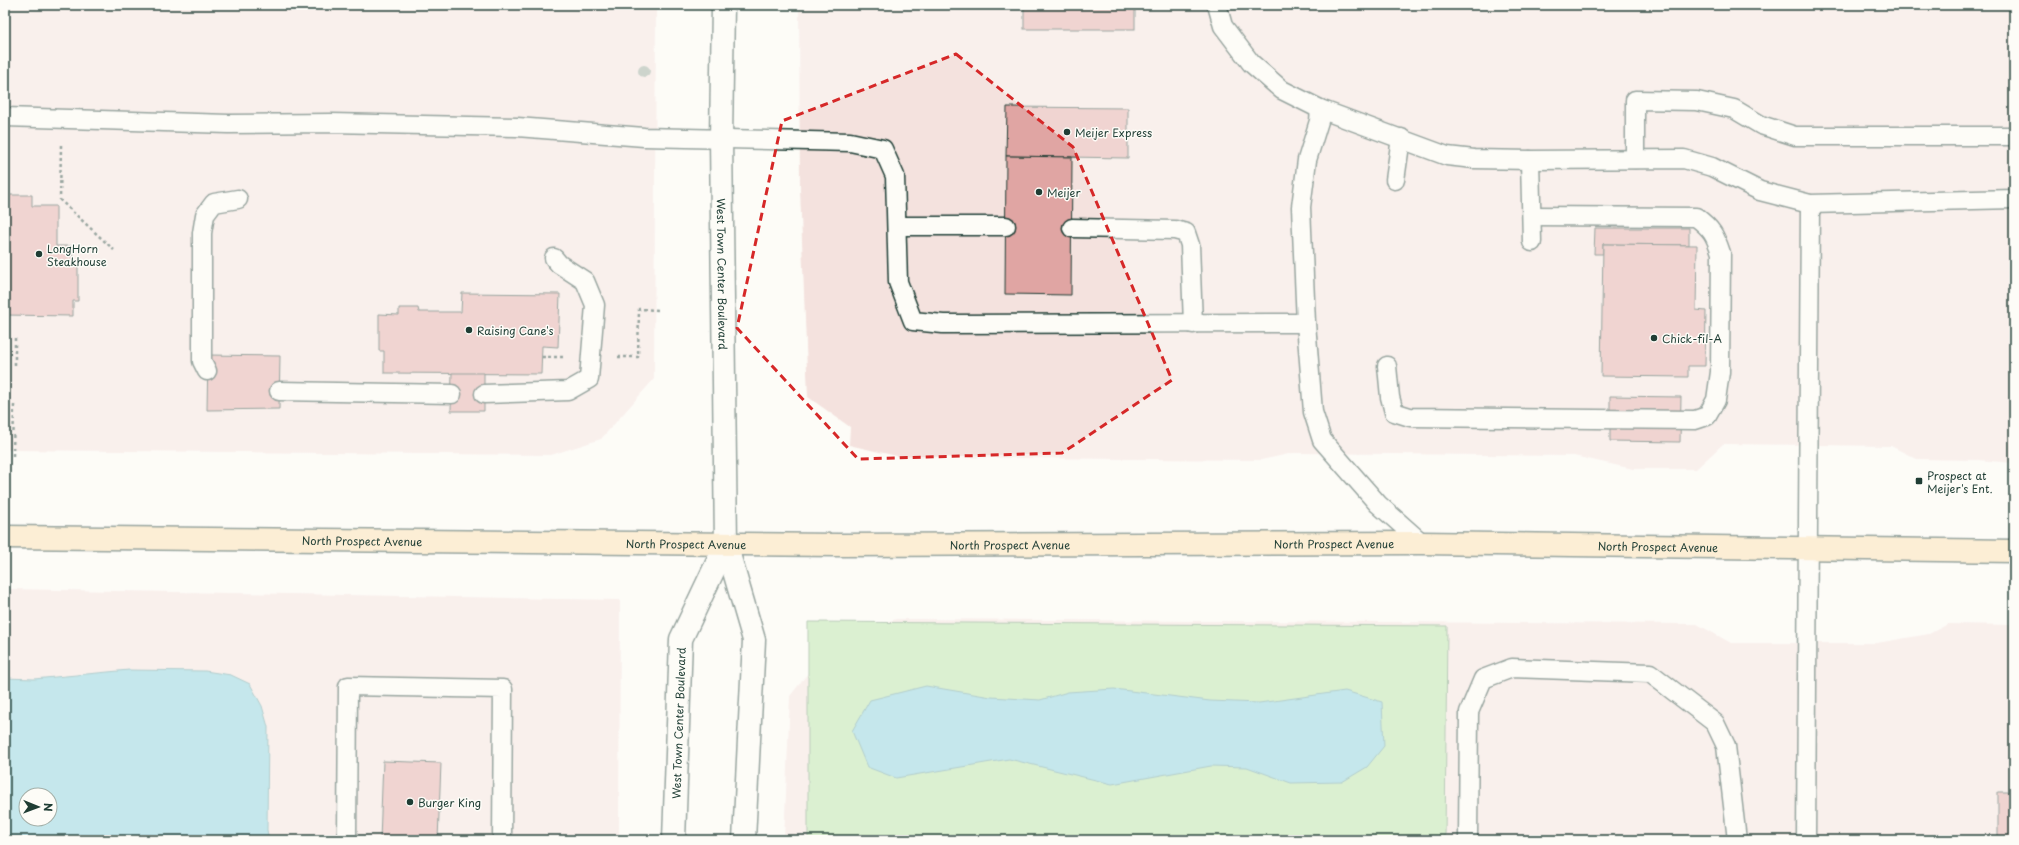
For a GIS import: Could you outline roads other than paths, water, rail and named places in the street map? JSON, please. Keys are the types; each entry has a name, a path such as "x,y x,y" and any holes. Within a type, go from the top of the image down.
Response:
{"main road":[{"name":"West Town Center Boulevard","path":"723,5 721,139 726,544 754,640 744,840"},
{"name":"North Prospect Avenue","path":"5,537 726,544 1422,543 1808,547 2014,551"},
{"name":"West Town Center Boulevard","path":"674,840 681,639 726,544"}],"lane":[{"path":"1217,5 1223,26 1251,63 1282,90 1320,109 1447,156 1474,159 1530,160 1635,158 1684,159 1712,167 1760,191 1810,204 2014,199"},
{"path":"1635,158 1635,100 1697,101 1734,109 1761,125 1795,136 2014,136"},
{"path":"1320,109 1319,120 1307,160 1300,207 1306,323 1313,412 1322,440 1378,504 1422,543"},
{"path":"5,117 228,124 331,123 517,126 644,137 850,142 883,148 895,176 898,282 914,321 943,324 1306,323"},
{"path":"1395,180 1401,138"},
{"path":"1530,160 1532,242"},
{"path":"207,371 202,361 203,227 206,216 214,203 238,199"},
{"path":"1806,840 1810,204"},
{"path":"1387,366 1390,397 1394,412 1410,417 1695,420 1708,416 1716,400 1720,372 1721,254 1716,237 1710,228 1696,217 1532,216"},
{"path":"897,226 1006,226"},
{"path":"1072,228 1159,229 1175,230 1186,233 1190,245 1193,324"},
{"path":"484,394 568,391 589,379 595,305 585,281 559,264 554,258"},
{"path":"279,391 452,394"},
{"path":"1468,840 1469,712 1482,679 1512,668 1650,673 1674,691 1715,723 1726,746 1737,840"},
{"path":"346,840 348,686 503,689 502,840"}],"water":[{"path":"129,670 205,671 231,675 250,684 262,706 268,727 267,830 269,840 5,840 5,678 34,679"},
{"path":"926,686 991,697 1040,700 1068,692 1114,689 1210,701 1259,703 1345,691 1382,702 1384,746 1367,767 1342,782 1291,783 1247,767 1211,766 1112,784 1009,759 896,778 867,767 852,731 870,700"}],"place":[{"name":"Meijer Express","path":"1067,132"},
{"name":"Meijer","path":"1039,192"},
{"name":"LongHorn Steakhouse","path":"39,254"},
{"name":"Raising Cane's","path":"469,330"},
{"name":"Chick-fil-A","path":"1654,338"},
{"name":"Prospect at Meijer's Ent.","path":"1919,481"},
{"name":"Burger King","path":"410,802"}]}
